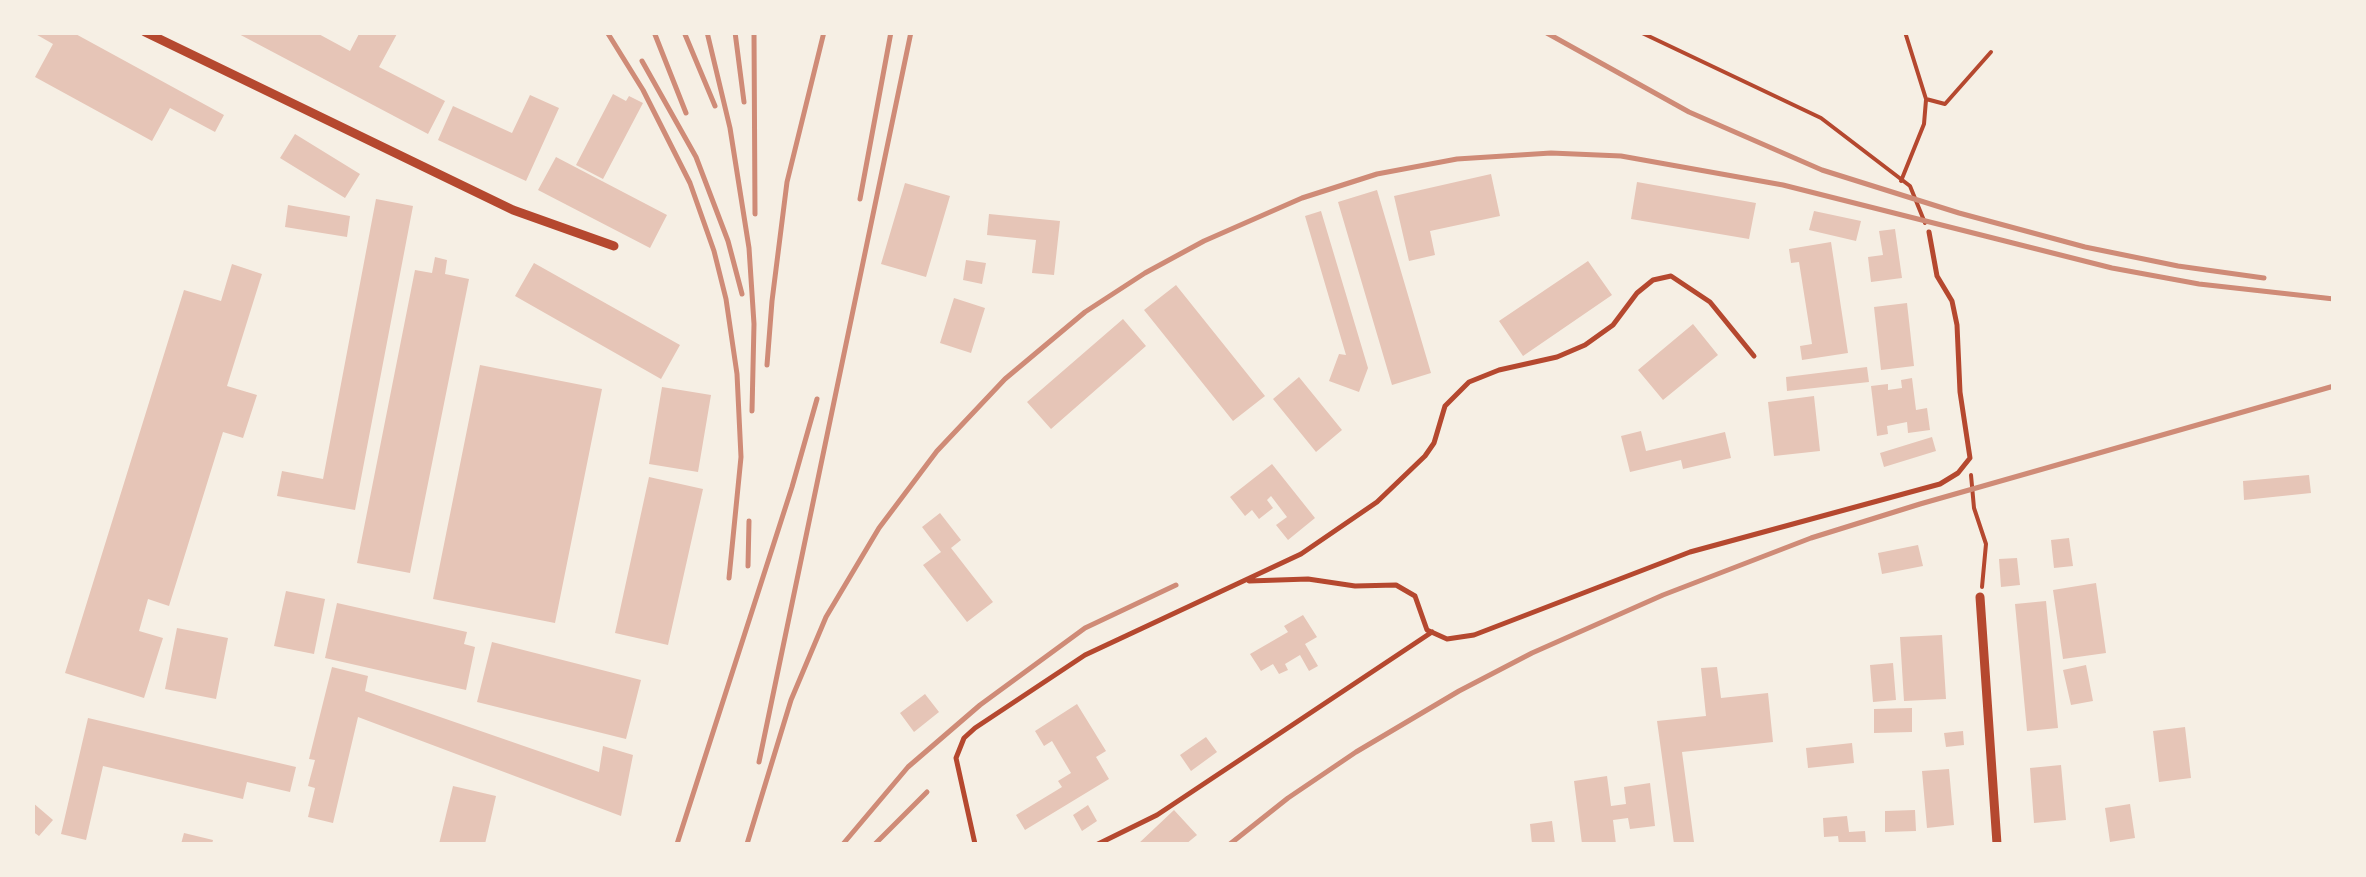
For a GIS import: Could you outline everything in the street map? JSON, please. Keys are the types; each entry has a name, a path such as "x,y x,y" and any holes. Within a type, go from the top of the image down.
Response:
{"street":[{"path":"145,32 513,210 614,246"},
{"path":"1980,597 1997,844"}],"lane":[{"path":"1246,581 1308,579 1355,586 1396,585 1415,596 1428,630 1447,638 1474,636 1690,552 1940,484 1958,473 1970,458 1960,392 1957,324 1952,301 1937,276 1928,232"},
{"path":"975,844 956,758 964,738 974,728 1085,655 1313,546 1396,486 1434,443 1445,406 1470,382 1499,370 1557,358 1585,346 1613,325 1637,293 1653,280 1671,276 1710,302 1754,356"},
{"path":"1098,844 1157,814 1432,632"}],"path":[{"path":"1640,32 1821,118 1910,186 1928,232"},
{"path":"1902,181 1924,124 1926,99 1905,32"},
{"path":"1926,99 1945,104 1991,52"},
{"path":"1970,458 1974,508 1986,554 1980,597"}],"building":[{"path":"32,32 72,32 224,115 215,132 170,108 152,141 35,77 53,44"},
{"path":"235,32 315,32 350,51 360,32 398,32 379,67 445,101 428,134"},
{"path":"613,94 643,103 603,179 576,165"},
{"path":"530,95 559,108 526,181 438,140 453,106 512,133"},
{"path":"295,134 360,174 345,198 280,158"},
{"path":"556,157 667,215 650,248 538,190"},
{"path":"1491,174 1500,216 1430,231 1435,255 1409,261 1394,196"},
{"path":"1637,182 1756,203 1749,239 1631,219"},
{"path":"905,183 950,196 926,277 881,264"},
{"path":"1377,190 1431,373 1392,385 1338,202"},
{"path":"376,199 413,206 355,510 277,496 282,471 323,479"},
{"path":"288,205 350,216 347,237 285,227"},
{"path":"1321,211 1368,368 1359,392 1329,381 1339,354 1346,355 1305,216"},
{"path":"1814,211 1861,221 1856,241 1809,230"},
{"path":"989,214 1060,221 1054,275 1032,273 1036,240 987,235"},
{"path":"1895,229 1902,278 1871,282 1868,257 1883,255 1879,231"},
{"path":"1831,242 1848,353 1802,360 1800,346 1812,344 1799,262 1791,263 1789,249"},
{"path":"435,257 447,260 445,274 469,279 410,573 357,563 415,270 432,273"},
{"path":"966,260 986,263 982,284 963,280"},
{"path":"1588,261 1612,295 1523,356 1499,321"},
{"path":"534,263 680,345 661,379 515,296"},
{"path":"232,264 262,274 227,386 257,395 243,438 223,432 169,606 148,599 139,631 163,638 144,698 65,673 184,290 221,301"},
{"path":"1176,285 1265,396 1233,421 1144,310"},
{"path":"954,298 985,308 971,353 940,343"},
{"path":"1907,303 1914,366 1881,370 1874,307"},
{"path":"1123,319 1146,346 1051,429 1027,402"},
{"path":"1693,324 1718,355 1663,400 1638,370"},
{"path":"480,365 602,389 555,623 433,599"},
{"path":"1867,367 1869,382 1787,391 1786,377"},
{"path":"1299,377 1342,430 1316,452 1273,399"},
{"path":"1912,378 1916,410 1927,408 1930,430 1908,433 1907,422 1887,426 1888,434 1877,436 1871,386 1888,384 1888,390 1902,388 1901,380"},
{"path":"662,387 711,395 698,472 649,464"},
{"path":"1814,396 1820,451 1774,456 1768,402"},
{"path":"1641,431 1646,451 1725,432 1731,458 1683,469 1681,460 1630,472 1621,436"},
{"path":"1932,437 1936,451 1884,467 1880,453"},
{"path":"1272,464 1315,518 1288,540 1276,525 1287,517 1271,496 1267,500 1273,508 1259,519 1252,510 1245,516 1230,497"},
{"path":"2309,475 2311,493 2244,500 2243,481"},
{"path":"649,477 703,489 668,645 615,633"},
{"path":"940,513 961,540 951,548 993,602 967,622 923,565 941,552 922,527"},
{"path":"2069,538 2073,566 2054,568 2051,540"},
{"path":"1918,545 1923,566 1882,574 1878,553"},
{"path":"2017,558 2020,585 2001,587 1999,559"},
{"path":"2096,583 2106,653 2063,659 2053,590"},
{"path":"286,591 325,599 314,654 274,646"},
{"path":"2046,601 2058,728 2027,731 2015,604"},
{"path":"337,603 467,632 464,644 475,647 466,690 325,658"},
{"path":"1303,615 1317,637 1305,644 1318,666 1309,671 1300,655 1285,664 1288,670 1279,674 1273,664 1261,671 1250,654 1288,632 1284,626"},
{"path":"177,628 228,638 216,699 165,689"},
{"path":"1942,635 1946,699 1904,701 1900,637"},
{"path":"492,642 641,680 626,739 477,702"},
{"path":"1893,663 1896,700 1873,702 1870,665"},
{"path":"2086,665 2093,701 2071,705 2063,670"},
{"path":"332,667 368,676 365,691 599,772 603,746 633,755 621,816 358,717 333,823 308,817 315,788 308,786 315,760 309,759"},
{"path":"1717,667 1721,698 1768,693 1773,742 1682,752 1694,842 1674,844 1657,721 1706,716 1701,668"},
{"path":"925,694 939,712 914,732 900,713"},
{"path":"1077,704 1106,751 1096,757 1109,779 1025,830 1016,815 1062,787 1058,781 1071,773 1052,741 1044,746 1035,731"},
{"path":"1912,708 1912,732 1874,733 1874,709"},
{"path":"88,718 296,767 290,792 247,782 243,799 103,766 86,840 61,834"},
{"path":"2185,727 2191,778 2159,782 2153,731"},
{"path":"1963,731 1964,745 1946,747 1944,733"},
{"path":"1206,737 1217,752 1191,771 1180,755"},
{"path":"1852,743 1854,763 1808,768 1806,748"},
{"path":"2061,765 2066,820 2034,823 2030,768"},
{"path":"1949,769 1954,825 1927,828 1922,771"},
{"path":"1607,776 1611,806 1626,804 1624,787 1650,783 1655,826 1630,829 1628,818 1613,820 1616,844 1582,844 1574,781"},
{"path":"453,786 496,796 485,844 439,844"},
{"path":"32,802 53,820 39,836 32,831"},
{"path":"2130,804 2135,838 2110,842 2105,808"},
{"path":"1088,805 1097,821 1082,831 1073,815"},
{"path":"1174,810 1197,835 1186,844 1138,844"},
{"path":"1915,810 1916,831 1885,832 1885,811"},
{"path":"1847,816 1849,832 1865,831 1866,844 1839,844 1838,836 1824,837 1823,818"},
{"path":"1552,821 1555,844 1532,844 1530,824"},
{"path":"184,833 213,840 212,844 181,844"}],"railway":[{"path":"607,32 643,90 690,183 726,299 737,374 741,457 729,578"},
{"path":"654,32 686,113"},
{"path":"684,32 715,106"},
{"path":"707,32 730,128 749,248 754,324 752,411"},
{"path":"735,32 744,102"},
{"path":"754,32 755,214"},
{"path":"767,365 787,182 824,32"},
{"path":"860,199 891,32"},
{"path":"759,762 911,32"},
{"path":"1545,32 1689,112 1822,170 2085,247 2264,278"},
{"path":"642,61 696,157 728,241 742,294"},
{"path":"747,844 791,700 826,617 879,528 937,451 1005,379 1085,312 1204,241 1302,198 1377,174 1457,159 1551,153 1621,156 1783,185 2112,268 2199,284 2334,299"},
{"path":"1230,844 1356,752 1459,691 1532,653 1663,595 1811,538 1920,504 2334,386"},
{"path":"677,844 817,399"},
{"path":"748,566 749,521"},
{"path":"843,844 908,767 980,705 1085,628 1176,585"},
{"path":"875,844 927,792"}]}
